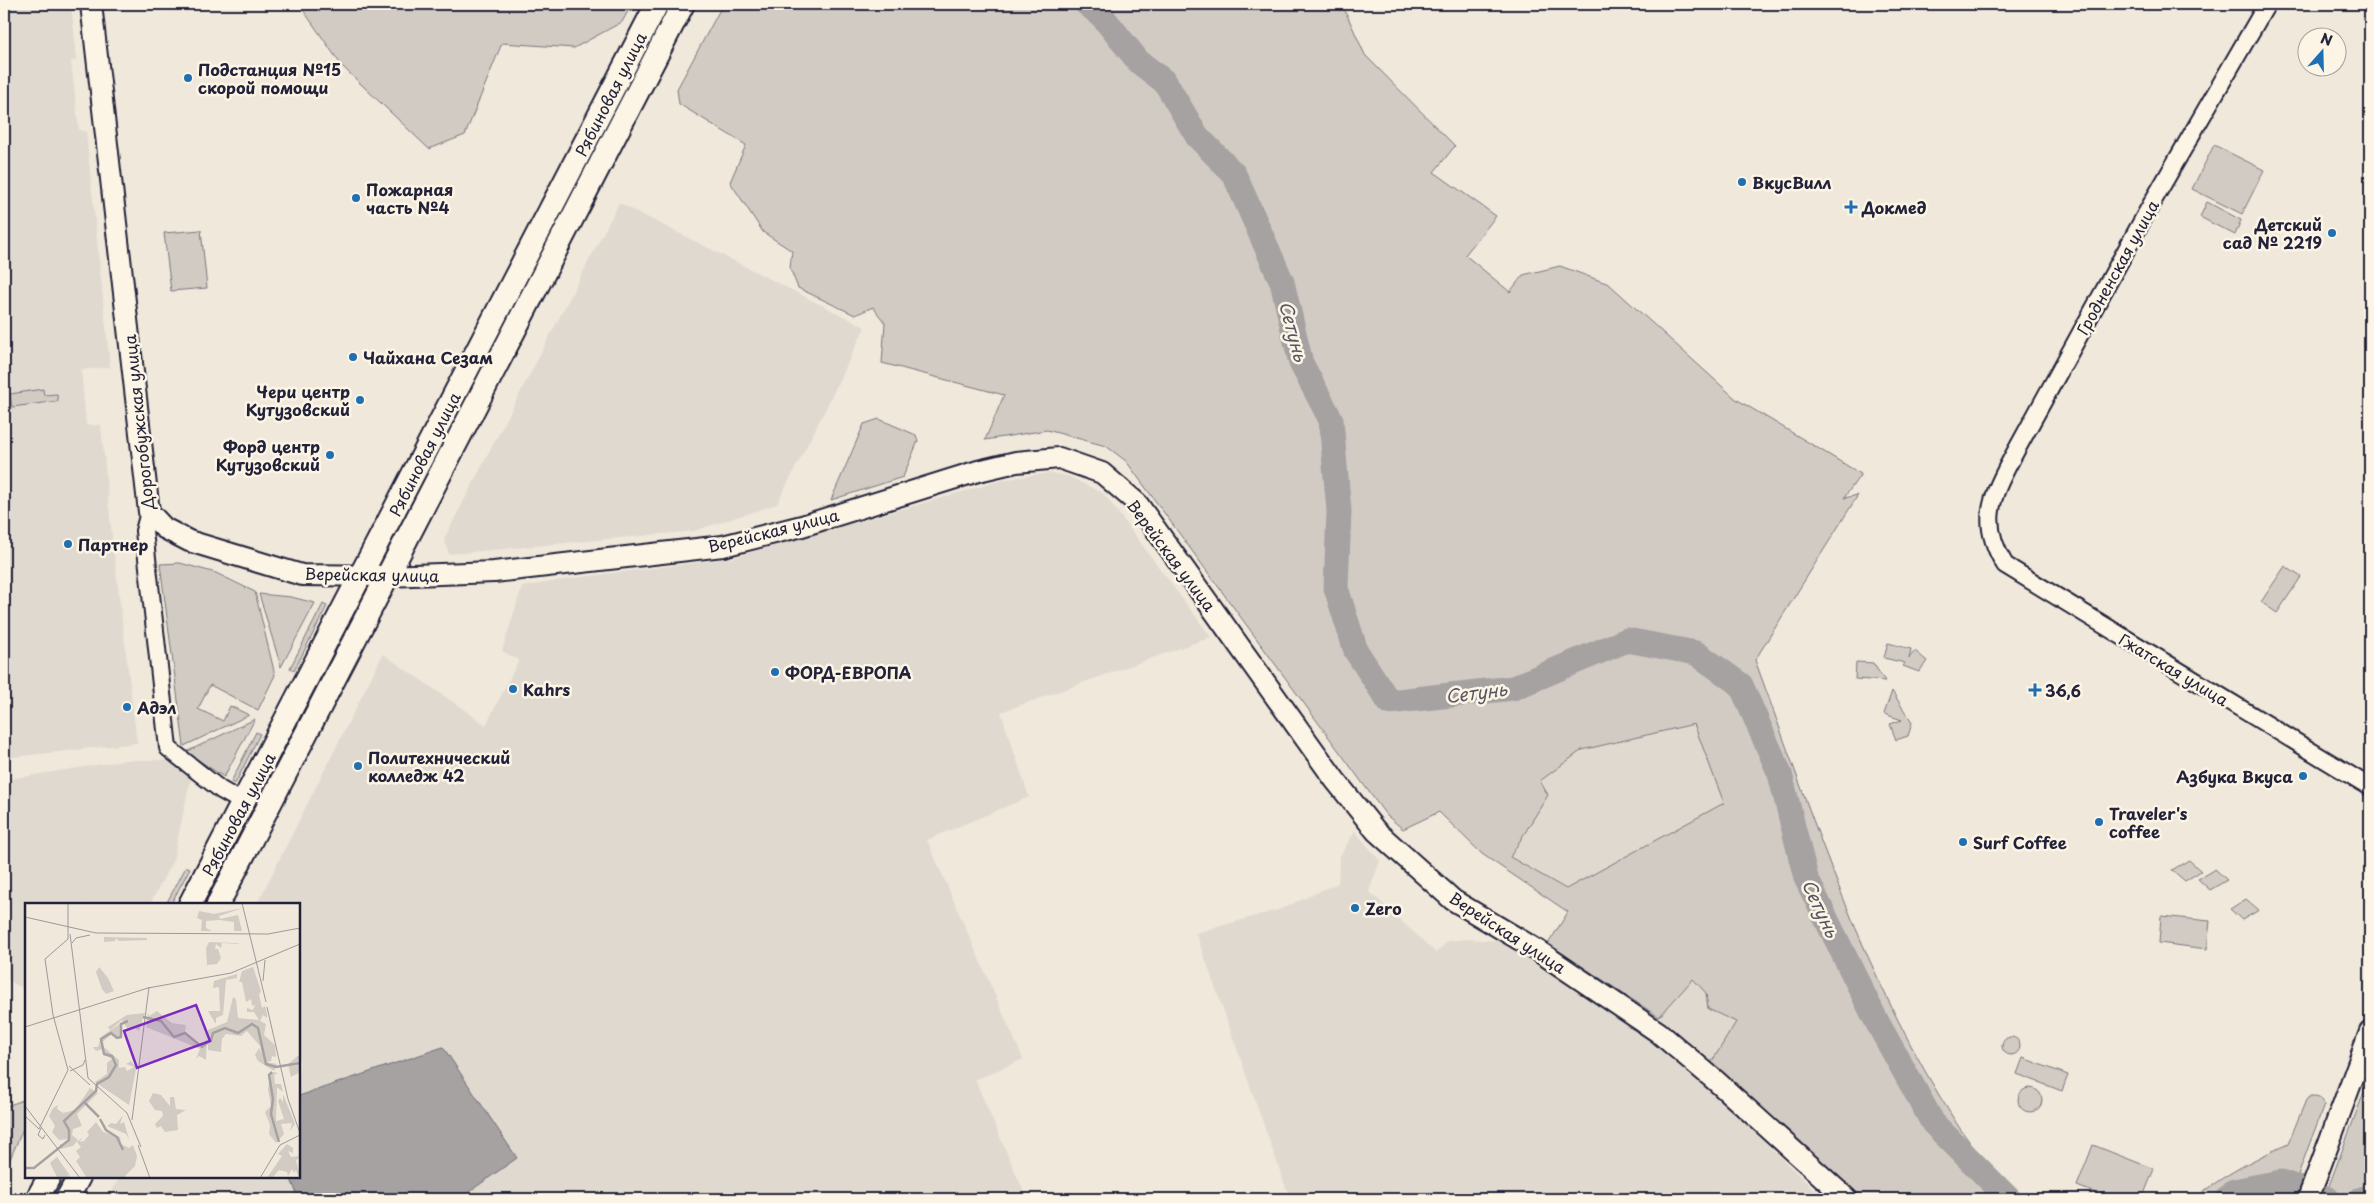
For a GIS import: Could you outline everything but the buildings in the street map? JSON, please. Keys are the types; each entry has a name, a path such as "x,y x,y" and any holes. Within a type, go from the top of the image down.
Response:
{"main road":[{"name":"Рябиновая улица","path":"191,903 657,4"},
{"name":"Рябиновая улица","path":"219,903 683,4"},
{"path":"37,1199 48,1178"},
{"path":"67,1199 78,1178"}],"street":[{"name":"Дорогобужская улица","path":"91,4 149,512 144,531 168,748 221,790 244,803"},
{"name":"Гродненская улица","path":"1992,538 1990,508 1999,482 2153,201 2267,4"},
{"name":"Верейская улица","path":"149,512 164,528 189,541 302,575 386,576 494,572 723,546 802,526 978,471 1016,462 1059,458 1102,473 1137,504 1335,780 1376,831 1400,855 1453,900 1567,970 1658,1032 1716,1081 1847,1199"},
{"name":"Гжатская улица","path":"1992,538 2005,565 2370,788"},
{"path":"2308,1199 2370,1032"}],"shaded area":[{"path":"4,4 71,4 77,60 71,61 79,130 86,132 110,367 81,370 86,425 101,425 112,538 137,743 4,758"},
{"path":"299,4 632,4 622,22 574,48 502,43 465,135 429,149 342,66"},
{"path":"723,4 1342,4 1365,55 1455,146 1434,172 1496,216 1465,255 1510,292 1523,275 1560,266 1609,284 1736,399 1861,474 1844,498 1858,495 1755,660 1843,898 1895,1014 1924,1070 1957,1124 1985,1163 2016,1199 1864,1199 1711,1063 1736,1022 1708,1009 1706,993 1693,979 1659,1017 1548,944 1568,912 1482,854 1439,812 1403,829 1386,815 1126,461 1106,446 1047,430 985,440 1004,395 882,363 885,323 873,307 855,315 798,288 790,268 792,251 763,232 730,182 746,145 679,104 677,89","holes":["1694,724 1724,803 1566,889 1510,857 1548,795 1540,781 1582,750"]},
{"path":"2214,145 2264,170 2242,214 2192,189"},
{"path":"2207,202 2241,220 2235,235 2200,217"},
{"path":"619,203 865,327 822,416 777,504 694,531 449,554 444,539"},
{"path":"201,230 207,288 171,291 164,233"},
{"path":"43,389 44,395 57,394 58,401 12,407 10,394"},
{"path":"879,419 916,435 918,441 903,477 831,500 864,424"},
{"path":"1049,473 1068,476 1104,494 1211,637 1001,712 1029,797 927,840 1023,1059 975,1080 1027,1199 108,1199 119,1178 300,1178 300,903 258,903 383,654 486,725 519,660 502,651 522,587 574,578 732,558 1007,479"},
{"path":"180,563 216,573 255,592 275,675 258,710 210,685 198,709 223,721 230,706 249,715 184,746 160,564"},
{"path":"2285,566 2301,577 2277,613 2261,602"},
{"path":"259,594 291,597 315,603 281,667"},
{"path":"323,604 327,606 294,671 290,668"},
{"path":"1888,643 1911,649 1909,658 1915,651 1927,661 1919,672 1903,666 1905,663 1884,658"},
{"path":"1856,662 1873,663 1885,681 1855,679"},
{"path":"1892,691 1912,723 1908,736 1896,740 1890,724 1902,720 1884,714"},
{"path":"255,719 224,777 186,752"},
{"path":"1694,724 1724,803 1566,889 1510,857 1548,795 1540,781 1582,750"},
{"path":"256,732 260,734 235,784 231,782"},
{"path":"126,760 176,760 192,773 173,860 151,903 25,903 25,989 4,978 4,780"},
{"path":"1355,831 1380,861 1369,891 1436,953 1448,941 1470,939 1497,941 1522,951 1649,1039 1703,1083 1824,1199 1290,1199 1196,933 1281,909 1338,883 1340,856"},
{"path":"2189,860 2201,871 2185,881 2172,870"},
{"path":"186,867 190,868 172,903 167,903"},
{"path":"2215,869 2227,880 2210,890 2198,879"},
{"path":"2246,899 2259,910 2242,920 2230,909"},
{"path":"2161,916 2210,921 2207,949 2159,943"},
{"path":"1693,979 1706,993 1709,1009 1736,1022 1711,1063 1659,1017"},
{"path":"2011,1037 2017,1040 2020,1046 2017,1052 2011,1055 2005,1052 2002,1046 2005,1040"},
{"path":"443,1047 517,1158 459,1199 299,1199 290,1178 300,1178 300,1096"},
{"path":"2023,1058 2068,1075 2062,1091 2017,1074"},
{"path":"2370,1076 2370,1199 2324,1199"},
{"path":"2030,1088 2038,1092 2042,1100 2038,1108 2030,1112 2022,1108 2018,1100 2022,1092"},
{"path":"2311,1096 2320,1098 2324,1105 2289,1199 2194,1199 2216,1182 2239,1168 2288,1144 2306,1100"},
{"path":"25,1099 25,1124 4,1173 4,1107"},
{"path":"2093,1145 2154,1169 2142,1199 2111,1199 2077,1186"}],"waterway":[{"name":"Сетунь","path":"1087,4 1102,16 1139,62 1165,82 1197,136 1234,174 1282,282 1301,363 1331,420 1339,511 1336,588 1356,651 1389,702 1513,688 1627,640 1696,653 1741,685 1780,774 1806,878 1876,1020 1933,1123 2009,1199"},
{"name":"Сетунь","path":"2227,1199 2234,1191 2281,1182 2328,1199"},
{"name":"Сетунь","path":"2362,1199 2370,1197"}],"place":[{"name":"Подстанция №15 скорой помощи","path":"188,78"},
{"name":"ВкусВилл","path":"1742,182"},
{"name":"Пожарная часть №4","path":"356,198"},
{"name":"Докмед","path":"1851,207"},
{"name":"Детский сад № 2219","path":"2332,233"},
{"name":"Чайхана Сезам","path":"353,357"},
{"name":"Чери центр Кутузовский","path":"360,400"},
{"name":"Форд центр Кутузовский","path":"330,455"},
{"name":"Партнер","path":"68,544"},
{"name":"ФОРД-ЕВРОПА","path":"775,672"},
{"name":"Kahrs","path":"513,689"},
{"name":"36,6","path":"2035,690"},
{"name":"Адэл","path":"127,707"},
{"name":"Политехнический колледж 42","path":"358,766"},
{"name":"Азбука Вкуса","path":"2303,776"},
{"name":"Traveler's coffee","path":"2099,822"},
{"name":"Surf Coffee","path":"1963,842"},
{"name":"Zero","path":"1355,908"}]}
